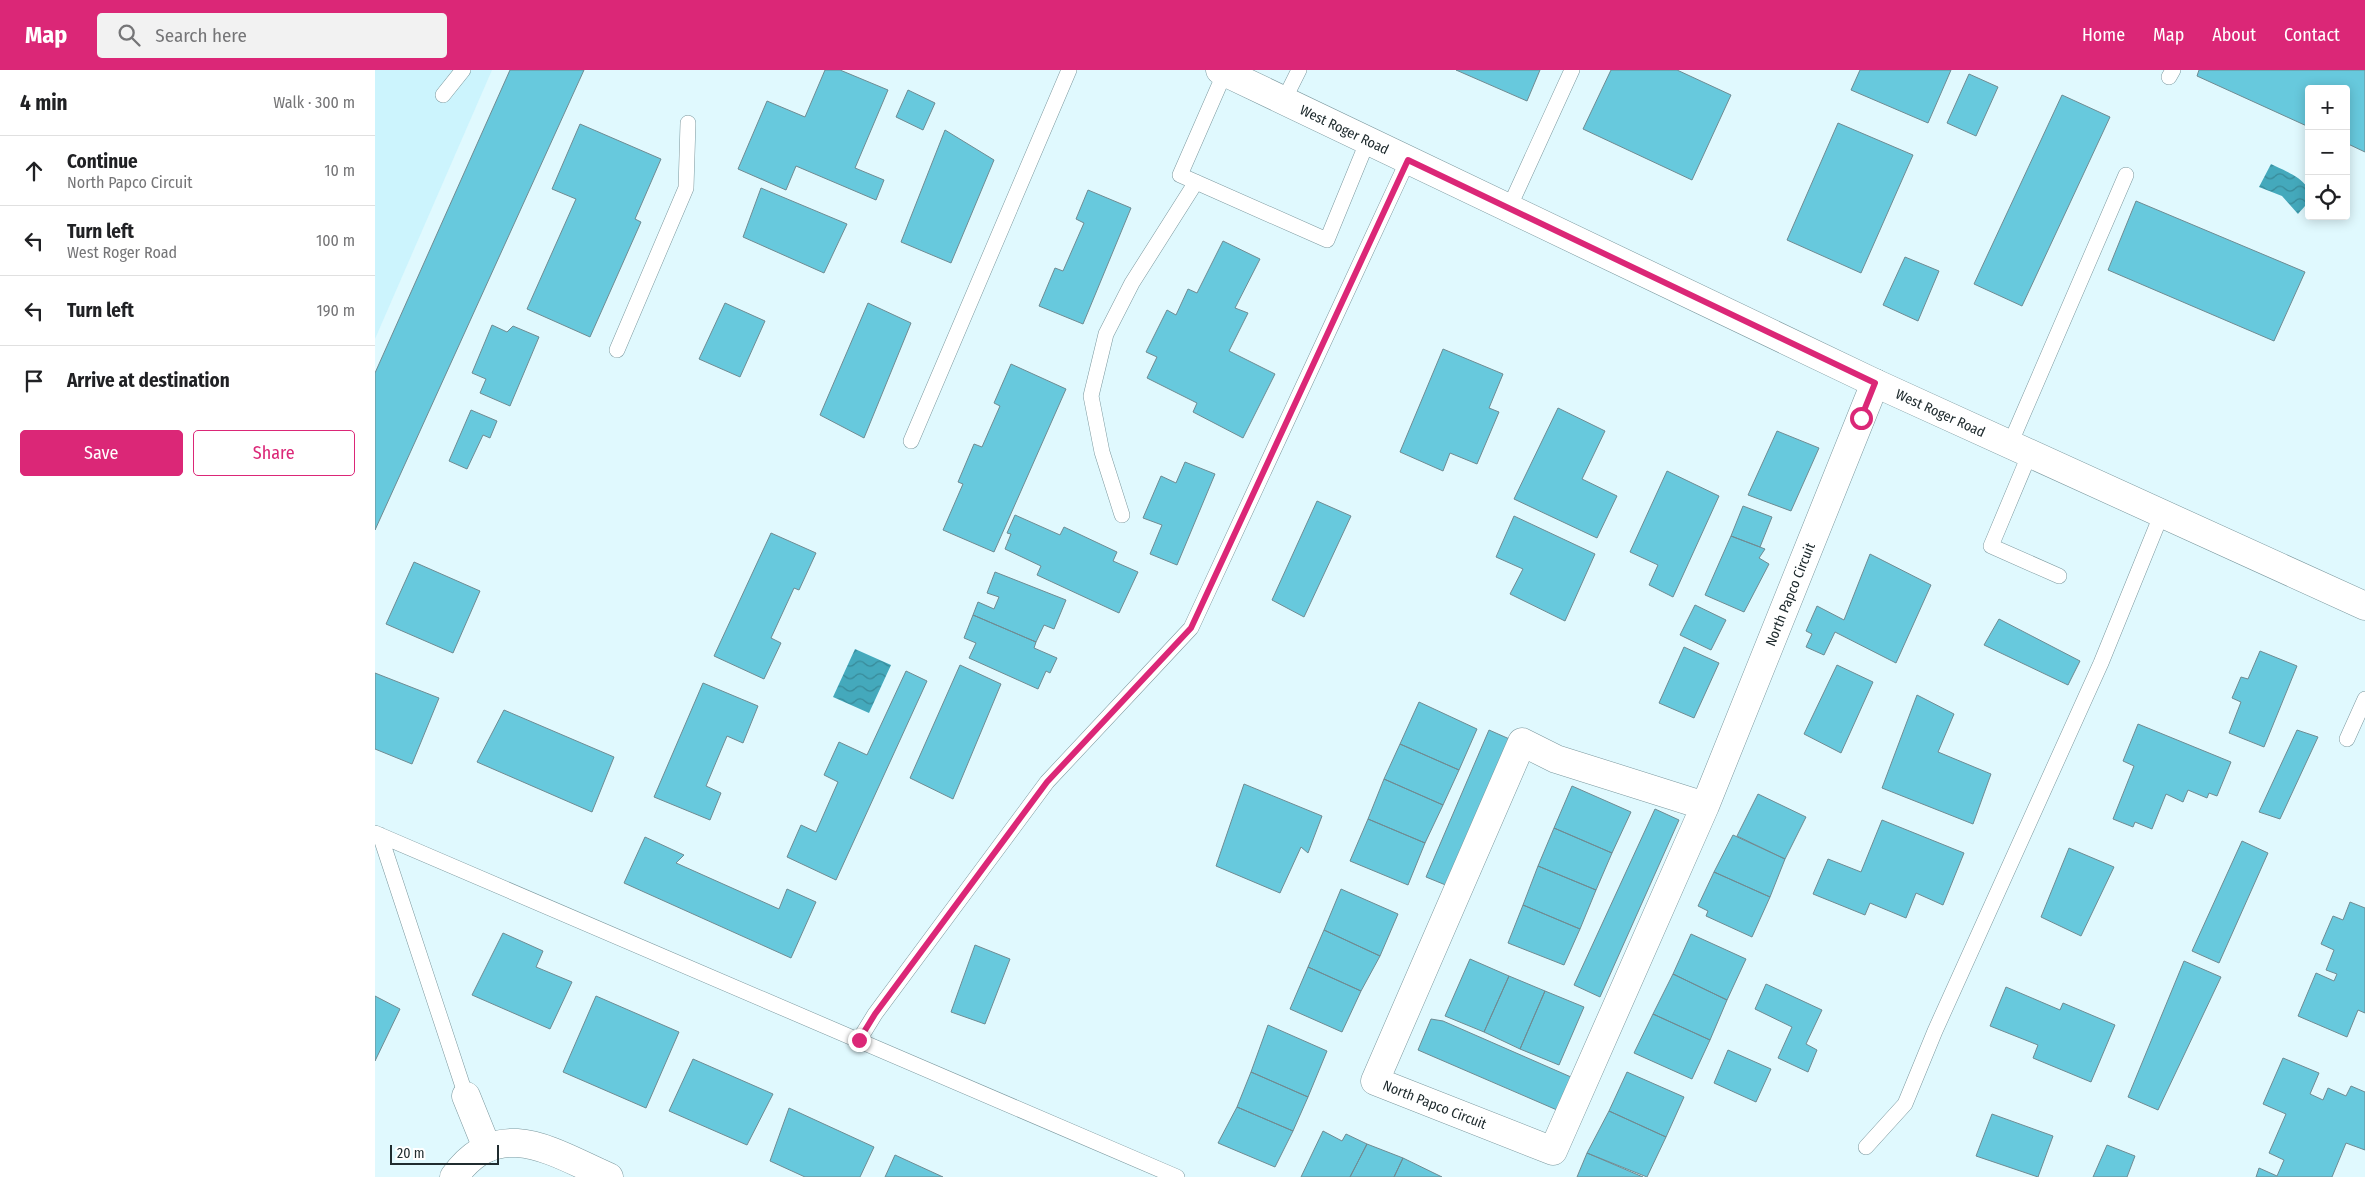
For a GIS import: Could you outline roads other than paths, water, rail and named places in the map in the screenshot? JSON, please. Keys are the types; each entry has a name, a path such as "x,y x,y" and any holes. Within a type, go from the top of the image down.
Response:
{"street":[{"name":"West Roger Road","path":"1223,71 1875,383 2365,606"},
{"name":"North Papco Circuit","path":"1705,806 1556,759 1523,742 1375,1081 1553,1151 1705,806 1875,383"},
{"path":"466,1096 490,1147"},
{"path":"454,1177 464,1163 490,1147 507,1142 530,1144 609,1177"}],"lane":[{"path":"443,95 463,70"},
{"path":"911,441 1069,70"},
{"path":"1284,100 1299,70"},
{"path":"1509,208 1572,70"},
{"path":"1223,71 1180,175 1327,240 1368,140"},
{"path":"617,350 686,188 688,123"},
{"path":"859,1040 875,1014 1047,782 1191,628 1408,160"},
{"path":"2059,576 1991,546 2021,449 2126,176"},
{"path":"1122,515 1102,452 1091,396 1106,334 1132,283 1196,182"},
{"path":"1866,1147 1905,1104 1935,1030 2101,663 2162,513"},
{"path":"2347,739 2365,699"},
{"path":"378,834 1177,1177"},
{"path":"378,834 466,1096"}],"water":[{"path":"2271,164 2303,182 2305,185 2305,206 2298,214 2282,196 2259,187"},
{"path":"855,649 891,665 869,713 833,697"}]}
